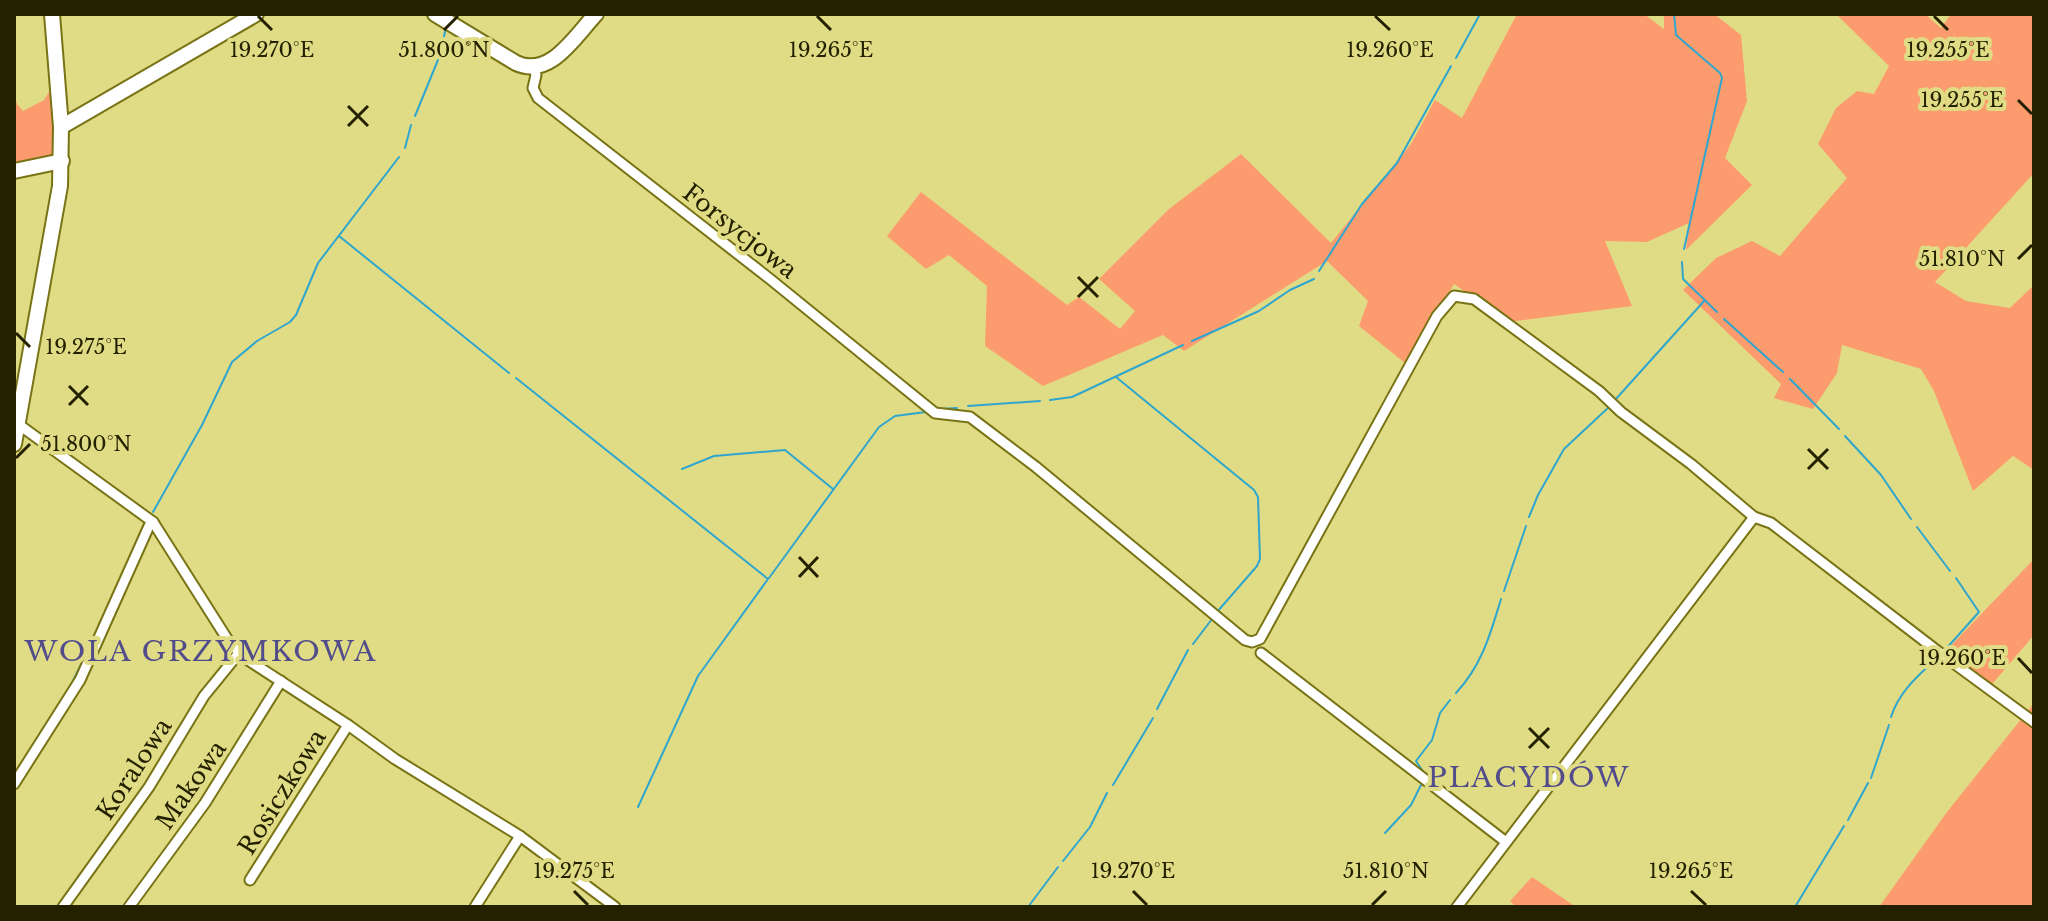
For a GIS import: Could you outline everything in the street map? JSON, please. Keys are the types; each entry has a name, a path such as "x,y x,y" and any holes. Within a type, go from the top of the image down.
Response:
{"street":[{"path":"14,444 60,186 61,127 52,14"},
{"path":"61,127 256,14"},
{"path":"435,14 516,63 534,68 553,59 596,14"},
{"name":"Forsycjowa","path":"534,68 533,88 538,98 770,279 921,403 943,416 957,413 970,417 1036,467 1245,640 1252,642 1260,639 1409,365 1437,316 1454,296 1474,299 1599,391 1621,412 1691,464 1754,517"},
{"path":"14,171 62,161"},
{"path":"18,424 153,522 204,605 239,653 395,759 520,836 615,907"},
{"path":"1457,907 1754,517 1771,523 2034,722"},
{"path":"14,784 80,680 153,522"},
{"name":"Koralowa","path":"63,907 149,787 204,696 239,653"},
{"path":"1261,653 1506,842"},
{"name":"Makowa","path":"129,907 205,803 281,681"},
{"name":"Rosiczkowa","path":"250,880 348,725"},
{"path":"475,907 520,836"}],"shaded area":[{"path":"1517,14 1644,14 1664,29 1664,14 1714,14 1741,35 1747,101 1725,158 1752,185 1686,250 1689,223 1647,242 1605,241 1632,306 1508,322 1454,284 1405,363 1359,326 1368,301 1327,261 1184,351 1163,335 1043,386 985,346 987,286 949,255 926,269 887,236 921,192 1067,305 1079,297 1120,329 1135,311 1099,279 1169,209 1241,154 1331,243 1411,144 1435,100 1462,118"},
{"path":"1836,14 1925,14 1941,28 1951,14 2034,14 2034,173 1935,282 1966,301 2010,308 2034,285 2034,470 2013,456 1973,491 1934,391 1921,369 1842,345 1837,373 1813,409 1774,398 1781,384 1683,290 1716,258 1752,241 1780,256 1847,178 1818,144 1836,108 1857,91 1874,94 1889,66"},
{"path":"51,89 55,158 14,169 14,94 23,111 44,100"},
{"path":"2034,559 2034,635 1987,690 1941,656"},
{"path":"2034,703 2034,907 1879,907 1947,812"},
{"path":"1532,877 1576,907 1516,907 1510,901"}],"waterway":[{"path":"1456,58 1480,14"},
{"path":"1674,14 1676,35 1722,78 1684,249"},
{"path":"415,116 440,55 446,27"},
{"path":"1319,271 1362,204 1397,163 1451,66"},
{"path":"405,148 411,125"},
{"path":"153,512 202,425 232,362 296,315 318,263 399,157"},
{"path":"339,236 509,373"},
{"path":"1682,262 1683,279 1717,312"},
{"path":"1192,341 1259,311 1290,290 1314,279"},
{"path":"1615,400 1705,300"},
{"path":"1724,319 1783,372"},
{"path":"1050,400 1072,397 1183,345"},
{"path":"1116,377 1254,490 1258,497 1260,559 1217,612"},
{"path":"516,378 768,579 698,676 638,807"},
{"path":"1790,379 1839,429"},
{"path":"968,406 1040,401"},
{"path":"1529,517 1564,449 1609,407"},
{"path":"941,409 957,408"},
{"path":"769,578 879,427 895,416 926,412"},
{"path":"1845,436 1881,475 1911,519"},
{"path":"682,469 714,456 785,450 833,489"},
{"path":"1504,591 1526,526"},
{"path":"1917,527 1950,571"},
{"path":"1945,650 1979,612 1956,578"},
{"path":"95,635 113,596"},
{"path":"1456,693 1479,660 1501,599"},
{"path":"1193,644 1212,619"},
{"path":"68,691 91,644"},
{"path":"1157,709 1188,650"},
{"path":"1891,717 1904,691 1938,657"},
{"path":"1424,773 1416,761 1432,740 1440,713 1450,700"},
{"path":"1113,785 1153,718"},
{"path":"1871,778 1889,725"},
{"path":"1385,833 1411,805 1422,783"},
{"path":"1848,820 1868,783"},
{"path":"1063,861 1090,827 1107,793"},
{"path":"1795,907 1844,826"},
{"path":"1028,907 1058,867"}],"district":[{"name":"WOLA GRZYMKOWA","path":"201,651"},
{"name":"PLACYDÓW","path":"1529,777"}]}
